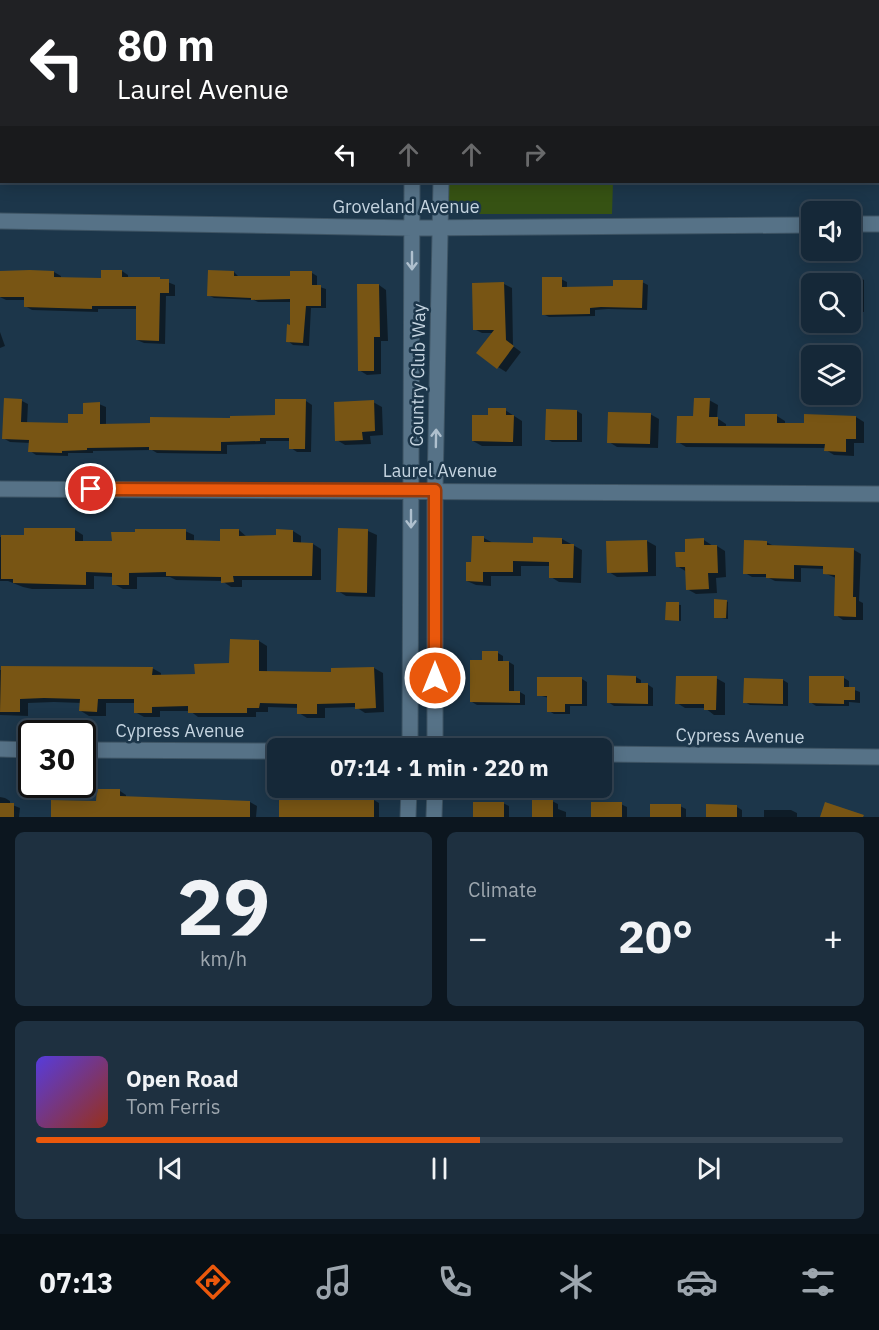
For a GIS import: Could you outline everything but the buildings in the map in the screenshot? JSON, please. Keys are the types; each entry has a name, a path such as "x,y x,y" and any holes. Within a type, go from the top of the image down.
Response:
{"street":[{"name":"Country Club Way","path":"410,738 412,183"},
{"name":"Country Club Way","path":"435,738 435,490 441,183"},
{"name":"Groveland Avenue","path":"0,221 412,228 801,225"},
{"path":"861,224 879,224"},
{"name":"Laurel Avenue","path":"0,489 879,494"},
{"path":"0,749 18,750"},
{"name":"Cypress Avenue","path":"96,750 267,751"},
{"name":"Cypress Avenue","path":"612,754 879,757"},
{"path":"408,817 409,798"},
{"path":"434,817 435,798"}],"green space":[{"path":"441,183 613,183 612,214 468,214 452,211 441,204"}],"route":[{"path":"91,489 435,490 435,678"}]}
